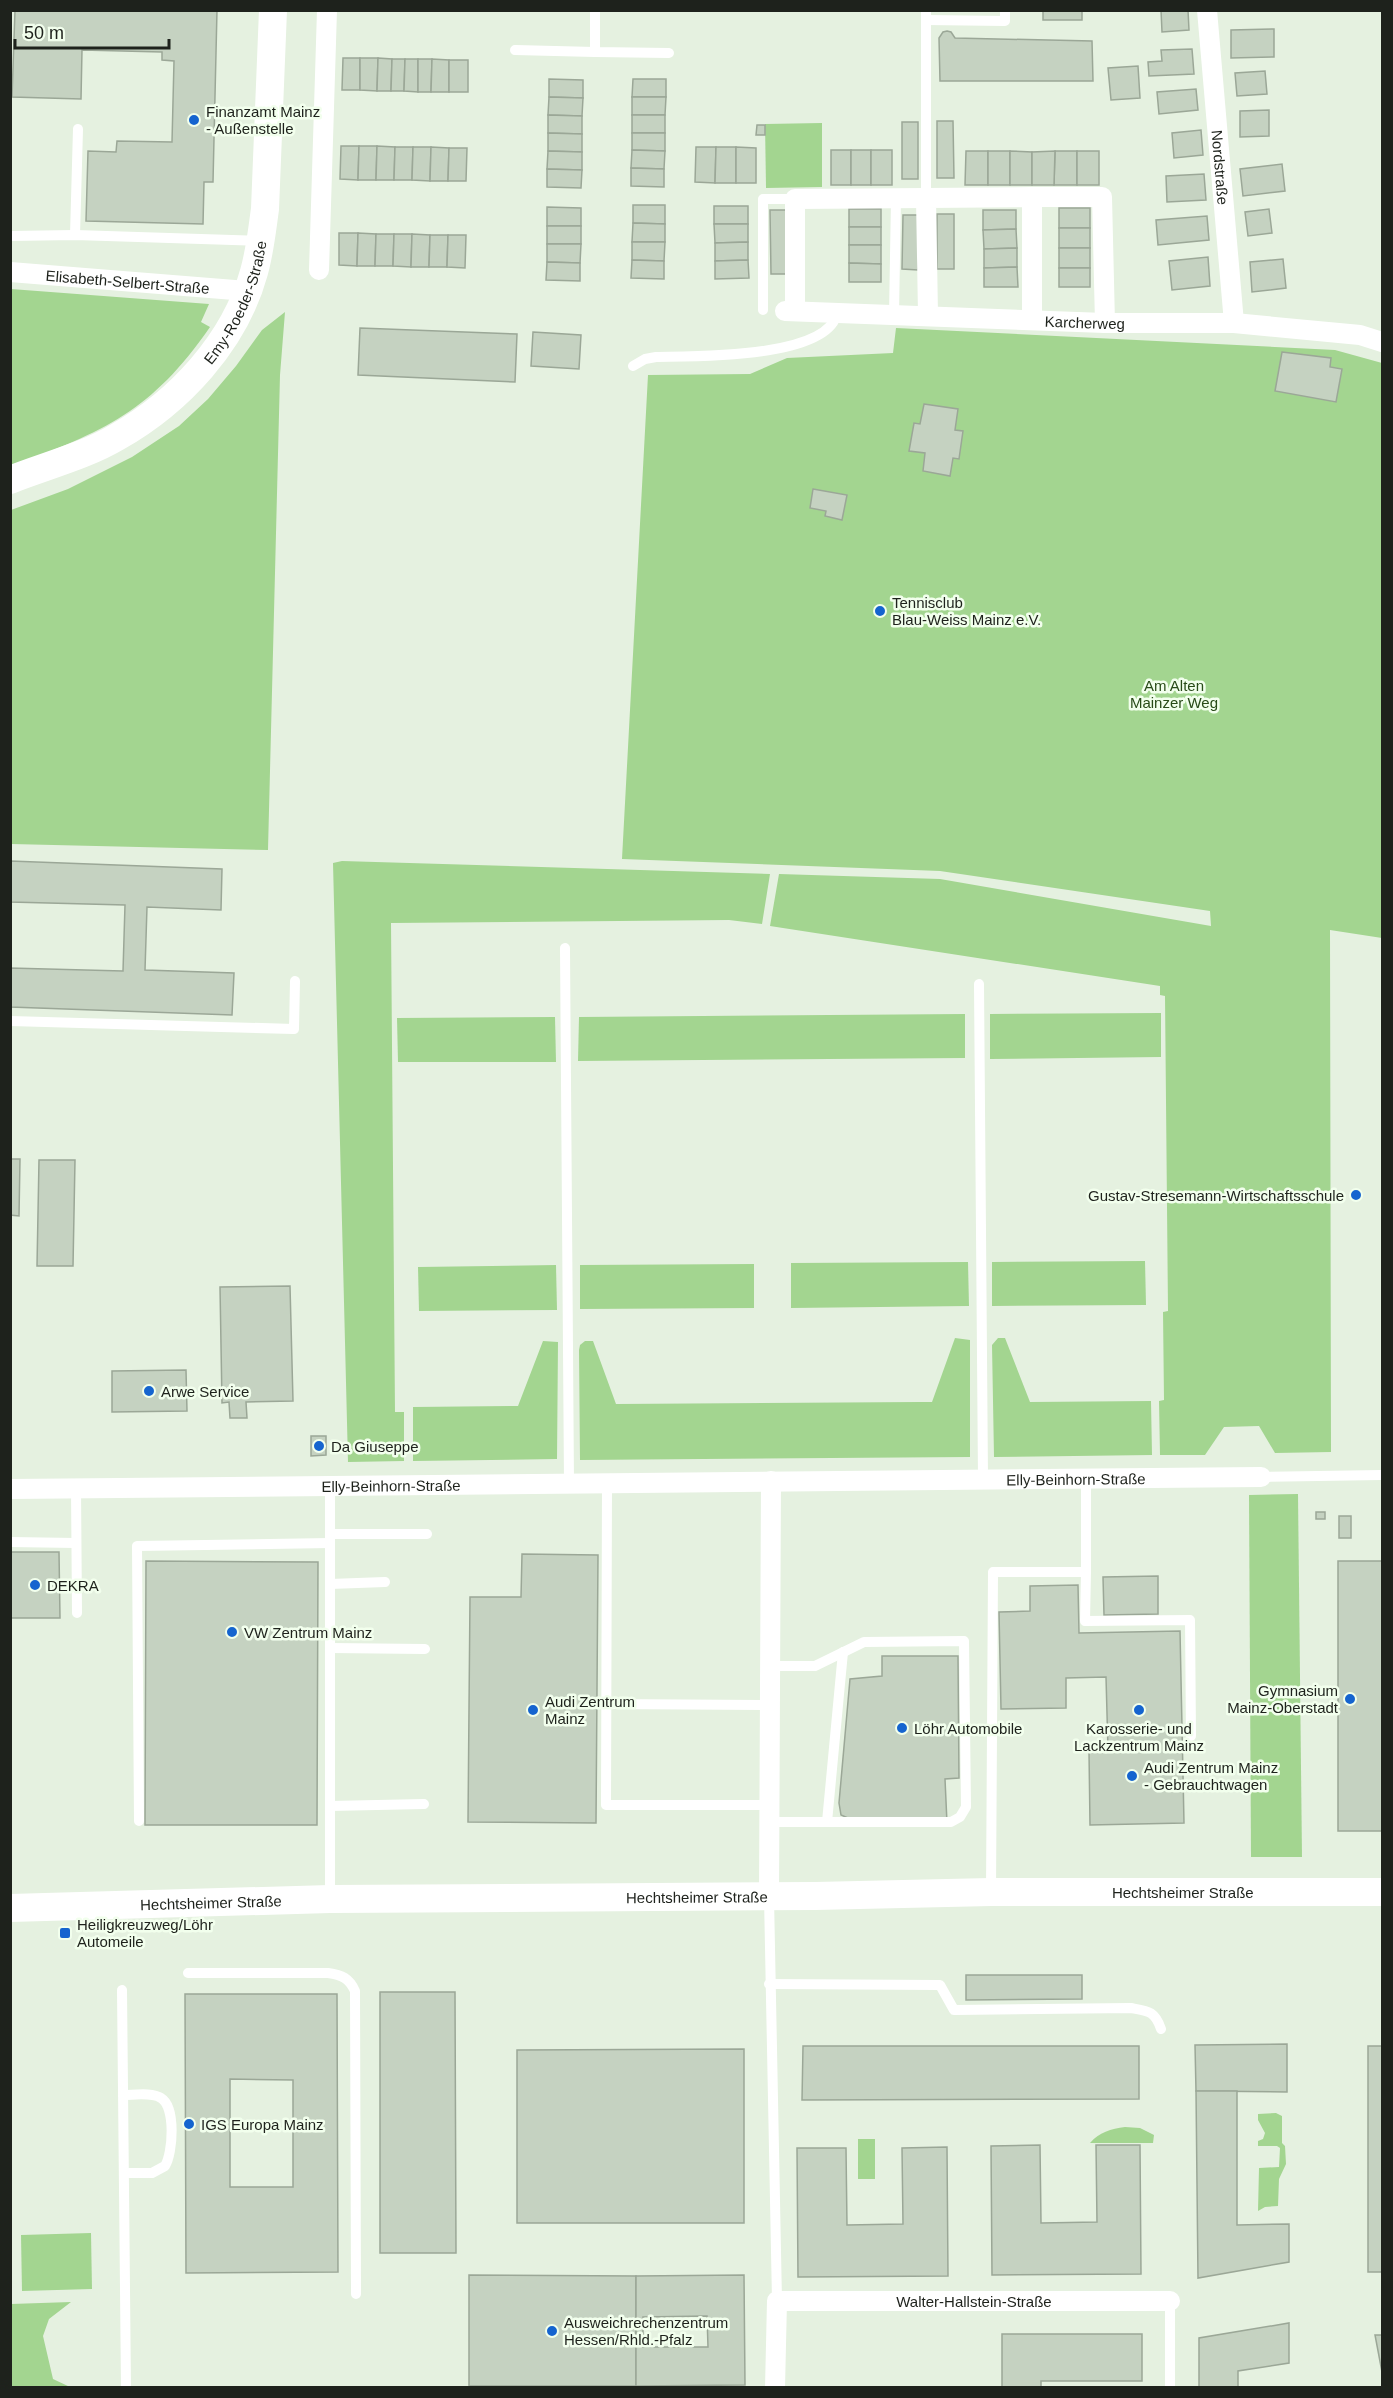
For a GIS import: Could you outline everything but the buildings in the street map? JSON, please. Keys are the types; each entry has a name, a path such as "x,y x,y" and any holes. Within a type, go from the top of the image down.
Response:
{"street":[{"name":"Emy-Roeder-Straße","path":"10,480 115,438 153,414 206,362 220,343 254,274 261,241 265,208 273,10"},
{"path":"319,270 327,10"},
{"name":"Nordstraße","path":"1208,10 1234,323"},
{"path":"1032,197 1032,320"},
{"path":"795,199 1102,197 1105,323"},
{"path":"926,198 927,315"},
{"name":"Karcherweg","path":"795,199 790,311 1105,323 1234,323 1360,335 1383,342"},
{"name":"Elisabeth-Selbert-Straße","path":"10,272 247,291"},
{"name":"Elly-Beinhorn-Straße","path":"10,1489 1261,1477"},
{"path":"769,1896 771,1481"},
{"name":"Hechtsheimer Straße","path":"10,1908 330,1899 991,1892 1383,1892"},
{"path":"776,2388 777,2301"},
{"name":"Walter-Hallstein-Straße","path":"777,2301 1170,2301"}],"lane":[{"path":"595,10 595,52"},
{"path":"926,198 926,15 1005,21 1005,10"},
{"path":"515,50 669,53"},
{"path":"75,235 78,129"},
{"path":"894,315 896,198"},
{"path":"763,310 763,199 795,199"},
{"path":"10,236 75,235 261,241"},
{"path":"633,366 645,359 656,357 740,354 792,346 812,339 825,330 837,313"},
{"path":"565,948 569,1483"},
{"path":"10,1021 294,1029 295,981"},
{"path":"979,984 983,1479"},
{"name":"Elly-Beinhorn-Straße","path":"1261,1477 1383,1475"},
{"path":"1086,1478 1085,1621 1190,1620 1191,1736"},
{"path":"607,1483 606,1805 770,1814 827,1822 951,1822 960,1817 966,1807 964,1641 864,1642 815,1666 770,1666"},
{"path":"330,1485 330,1899"},
{"path":"76,1488 77,1613"},
{"path":"139,1821 137,1546 427,1534"},
{"path":"10,1542 76,1543"},
{"path":"991,1892 993,1572 1086,1572"},
{"path":"330,1584 385,1582"},
{"path":"330,1648 424,1649"},
{"path":"827,1822 843,1652"},
{"path":"607,1704 770,1705"},
{"path":"330,1806 424,1804"},
{"path":"769,1896 777,2301"},
{"path":"188,1973 328,1973 346,1977 352,1983 355,1991 356,2294"},
{"path":"770,1984 940,1985 954,2010 1131,2007 1148,2011 1158,2018 1161,2029"},
{"path":"122,1990 126,2388"},
{"path":"123,2096 155,2095 161,2098 170,2110 171,2117 171,2152 165,2166 152,2173 125,2173"},
{"name":"Walter-Hallstein-Straße","path":"1170,2301 1170,2388"}],"green space":[{"path":"822,123 822,187 766,188 765,124"},
{"path":"11,289 209,304 201,322 210,327 189,356 168,379 124,415 73,442 11,466"},
{"path":"285,312 280,375 268,850 11,844 11,510 68,489 132,457 179,426 208,399 262,330"},
{"name":"Am Alten Mainzer Weg","path":"896,328 1335,350 1382,363 1382,938 1330,930 1331,1452 1275,1453 1259,1426 1224,1427 1205,1455 1160,1455 1159,1401 1164,1400 1163,1312 1168,1311 1165,996 1160,995 1160,986 770,926 779,874 940,879 1211,926 1210,911 940,871 622,859 648,375 750,374 787,358 893,353"},
{"path":"342,861 770,874 762,924 729,920 391,923 395,1412 404,1412 404,1461 348,1462 333,863"},
{"path":"1161,1013 1161,1057 990,1059 990,1014"},
{"path":"965,1014 965,1058 578,1061 579,1017"},
{"path":"555,1017 556,1062 398,1062 397,1018"},
{"path":"1145,1261 1146,1305 992,1306 992,1262"},
{"path":"968,1262 969,1306 791,1308 791,1263"},
{"path":"754,1264 754,1308 580,1309 580,1265"},
{"path":"556,1265 557,1310 419,1311 418,1267"},
{"path":"955,1338 970,1340 970,1457 580,1460 579,1350 580,1345 585,1341 593,1341 616,1404 932,1402"},
{"path":"998,1338 1005,1338 1030,1402 1151,1401 1152,1455 994,1457 992,1345"},
{"path":"543,1341 558,1342 557,1459 413,1461 413,1407 518,1406"},
{"path":"1298,1494 1302,1857 1251,1857 1249,1495"},
{"path":"1276,2113 1282,2116 1282,2143 1285,2146 1286,2164 1279,2179 1278,2206 1265,2207 1258,2211 1259,2168 1279,2167 1280,2148 1258,2146 1258,2141 1263,2139 1265,2133 1258,2120 1258,2114"},
{"path":"1125,2127 1140,2128 1154,2135 1153,2143 1090,2143 1097,2136"},
{"path":"858,2139 875,2139 875,2179 858,2179"},
{"path":"91,2233 92,2289 22,2291 21,2235"},
{"path":"71,2302 49,2319 43,2336 53,2379 70,2387 11,2387 11,2304"}],"place":[{"name":"Finanzamt Mainz - Außenstelle","path":"194,120"},
{"name":"Tennisclub Blau-Weiss Mainz e.V.","path":"880,611"},
{"name":"Gustav-Stresemann-Wirtschaftsschule","path":"1356,1195"},
{"name":"Arwe Service","path":"149,1391"},
{"name":"Da Giuseppe","path":"319,1446"},
{"name":"DEKRA","path":"35,1585"},
{"name":"VW Zentrum Mainz","path":"232,1632"},
{"name":"Gymnasium Mainz-Oberstadt","path":"1350,1699"},
{"name":"Audi Zentrum Mainz","path":"533,1710"},
{"name":"Karosserie- und Lackzentrum Mainz","path":"1139,1710"},
{"name":"Löhr Automobile","path":"902,1728"},
{"name":"Audi Zentrum Mainz - Gebrauchtwagen","path":"1132,1776"},
{"name":"Heiligkreuzweg/Löhr Automeile","path":"65,1933"},
{"name":"IGS Europa Mainz","path":"189,2124"},
{"name":"Ausweichrechenzentrum Hessen/Rhld.-Pfalz","path":"552,2331"}]}
